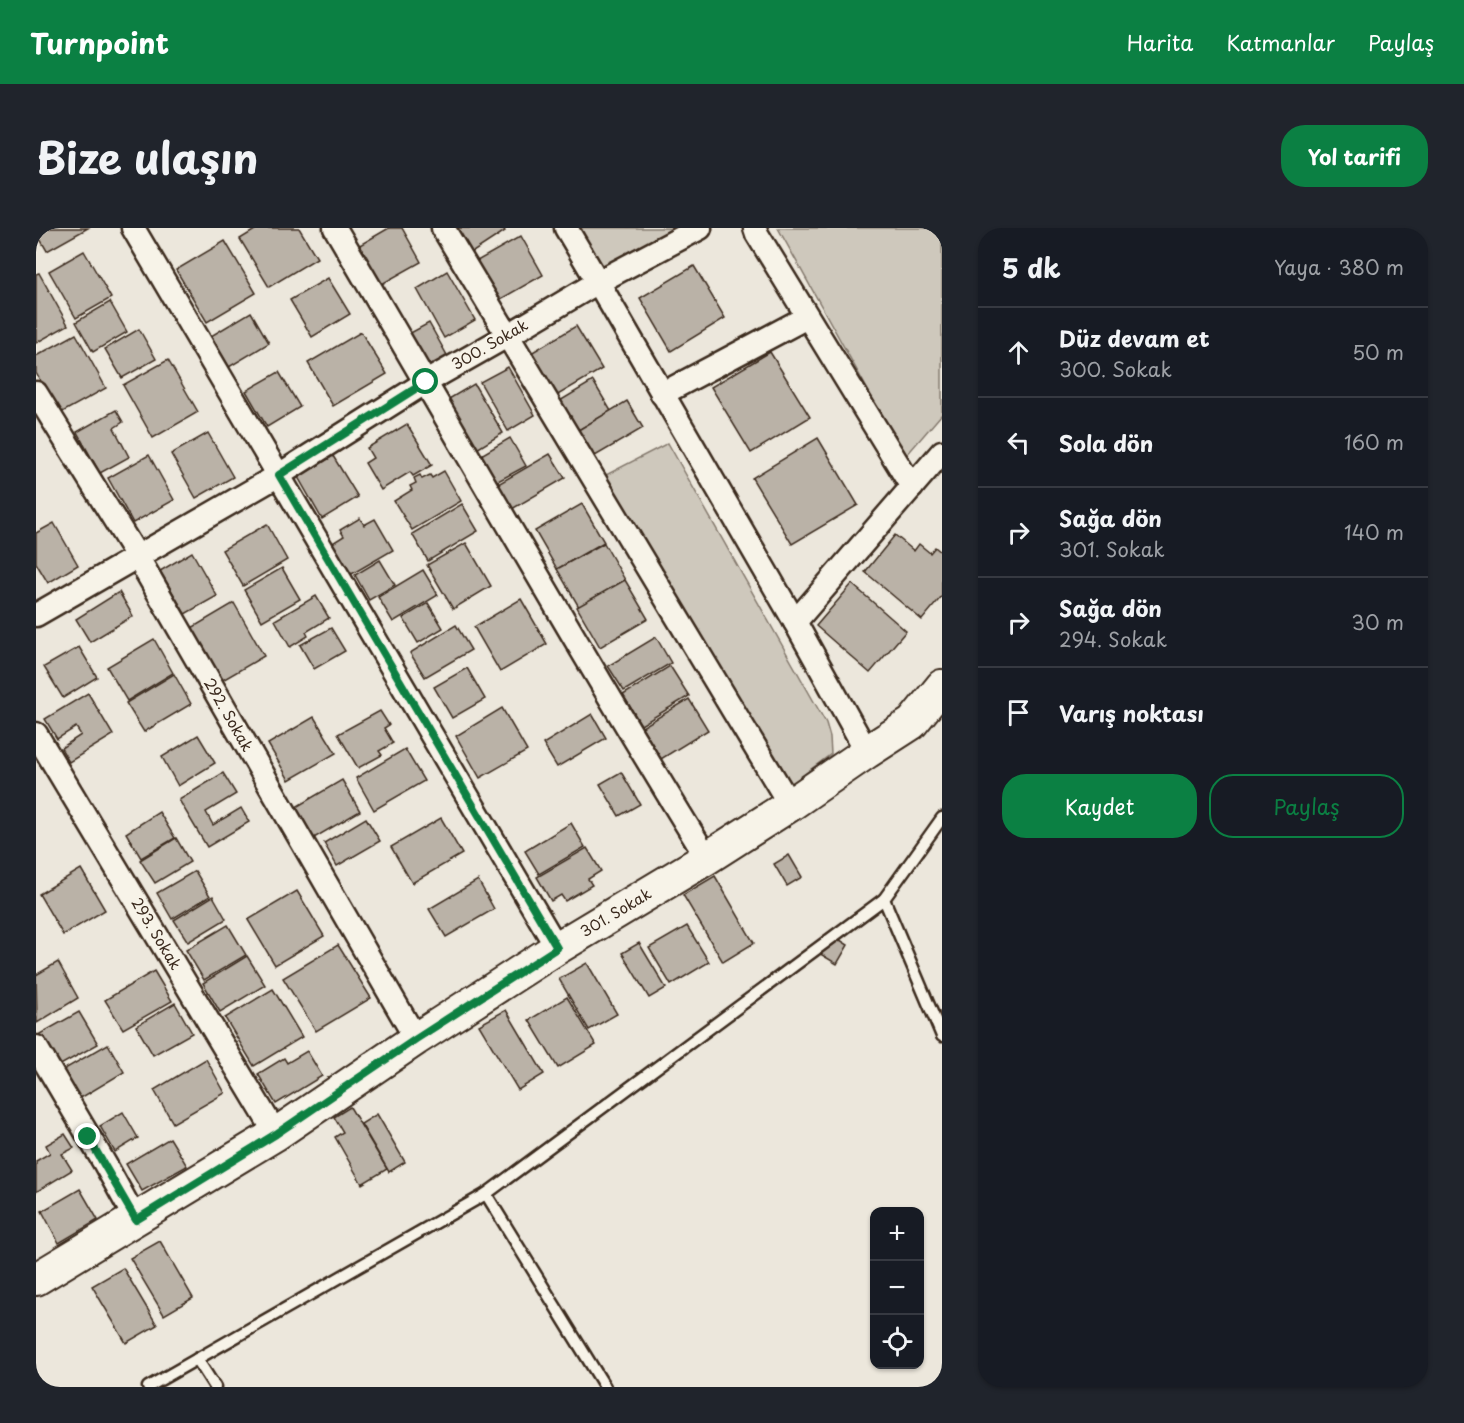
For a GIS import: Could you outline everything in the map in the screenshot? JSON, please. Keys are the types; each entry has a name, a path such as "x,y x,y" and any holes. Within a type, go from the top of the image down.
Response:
{"street":[{"path":"133,228 557,948"},
{"path":"335,228 599,680 707,858"},
{"path":"443,228 790,805"},
{"path":"566,228 795,622 867,752"},
{"name":"300. Sokak","path":"36,615 279,475 426,382 598,282 700,228"},
{"path":"755,228 912,487"},
{"path":"662,394 807,317"},
{"name":"292. Sokak","path":"36,393 137,556 416,1039"},
{"path":"795,622 942,452"},
{"name":"301. Sokak","path":"36,1280 276,1134 416,1039 557,948 790,805 912,723 942,686"},
{"name":"293. Sokak","path":"36,734 276,1134"},
{"path":"36,1047 136,1220"}],"lane":[{"path":"148,1387 486,1194 884,899 942,818"},
{"path":"884,899 942,1036"},
{"path":"486,1194 605,1387"},
{"path":"197,1359 215,1387"}],"shaded area":[{"path":"576,228 673,228 601,274"},
{"path":"778,228 942,228 942,414 905,457"},
{"path":"668,443 826,723 831,754 790,785 604,476"}],"building":[{"path":"36,228 88,228 47,251"},
{"path":"258,228 299,228 317,258 269,287 240,239"},
{"path":"389,228 402,228 421,262 380,285 358,246"},
{"path":"454,228 503,228 505,231 470,254"},
{"path":"521,236 543,275 499,300 477,261"},
{"path":"225,241 256,293 207,322 176,270"},
{"path":"84,251 111,298 76,318 49,271"},
{"path":"694,266 725,318 671,351 640,298"},
{"path":"447,271 475,320 444,338 417,289"},
{"path":"39,273 68,325 36,343 36,274"},
{"path":"328,278 350,314 312,337 290,300"},
{"path":"110,302 127,332 93,352 76,322"},
{"path":"251,312 269,343 229,367 211,336"},
{"path":"429,323 448,357 422,371 403,337"},
{"path":"576,326 602,369 551,399 526,356"},
{"path":"139,329 156,359 122,378 105,349"},
{"path":"361,332 387,374 333,406 308,363"},
{"path":"76,334 106,388 59,414 36,373 36,356"},
{"path":"770,352 810,417 751,453 711,387"},
{"path":"168,360 198,412 153,438 123,385"},
{"path":"508,367 535,415 508,431 480,382"},
{"path":"279,372 300,407 267,427 246,391"},
{"path":"593,381 611,411 575,432 558,402"},
{"path":"474,384 503,433 472,452 442,403"},
{"path":"627,401 643,428 590,459 575,432"},
{"path":"116,410 123,422 114,428 129,457 100,473 77,432"},
{"path":"407,424 432,465 413,476 410,472 381,490 365,463 373,458 367,448"},
{"path":"208,433 233,477 196,498 171,454"},
{"path":"510,438 526,466 496,482 481,455"},
{"path":"818,438 858,505 792,544 752,478"},
{"path":"550,454 565,478 512,509 498,484"},
{"path":"149,455 174,500 133,523 108,478"},
{"path":"333,456 358,497 322,519 298,477"},
{"path":"444,471 461,501 412,530 394,501 412,490 410,486 416,483 414,478 420,475 422,479 430,475 432,478"},
{"path":"462,504 478,531 428,561 412,534"},
{"path":"582,504 604,542 557,569 535,531"},
{"path":"360,518 364,525 375,519 393,550 350,575 331,544 344,536 340,530"},
{"path":"54,523 78,565 48,583 36,563 36,533"},
{"path":"267,524 287,560 243,586 222,550"},
{"path":"895,535 914,551 919,544 930,553 935,547 942,553 942,596 922,620 865,572"},
{"path":"466,543 491,586 453,609 427,565"},
{"path":"604,543 625,580 579,607 557,569"},
{"path":"192,552 217,596 185,614 160,571"},
{"path":"380,560 395,585 369,600 355,575"},
{"path":"282,568 300,599 262,621 244,590"},
{"path":"423,570 438,595 393,622 378,597"},
{"path":"625,580 648,619 600,647 577,607"},
{"path":"852,584 906,631 870,673 816,626"},
{"path":"119,592 133,616 90,642 76,619"},
{"path":"316,596 329,618 306,632 308,636 290,647 275,620"},
{"path":"521,599 547,644 500,672 474,627"},
{"path":"234,603 264,656 221,681 190,629"},
{"path":"428,603 443,628 418,643 403,618"},
{"path":"456,625 471,650 425,677 410,653"},
{"path":"331,628 345,651 314,669 300,645"},
{"path":"656,637 671,663 624,691 608,666"},
{"path":"154,639 173,673 127,701 107,667"},
{"path":"79,647 97,677 63,698 44,667"},
{"path":"670,666 689,696 641,725 623,695"},
{"path":"467,668 485,699 452,718 434,687"},
{"path":"174,674 191,704 144,732 126,703"},
{"path":"88,693 113,735 69,762 61,748 81,735 76,727 57,739 45,719"},
{"path":"689,699 708,730 661,759 642,727"},
{"path":"502,708 527,751 480,778 456,736"},
{"path":"380,711 389,725 384,728 393,743 379,751 382,755 358,768 338,734"},
{"path":"592,714 606,738 557,767 543,744"},
{"path":"314,717 336,753 289,780 268,744"},
{"path":"198,735 215,763 178,786 162,757"},
{"path":"405,749 424,781 374,810 356,778"},
{"path":"621,772 640,804 619,816 600,784"},
{"path":"223,773 236,794 206,812 213,825 241,808 249,822 207,847 179,800"},
{"path":"342,780 360,811 314,838 296,807"},
{"path":"159,812 175,838 141,858 126,833"},
{"path":"366,818 380,841 337,866 324,843"},
{"path":"441,818 462,854 412,883 391,847"},
{"path":"571,823 585,847 539,874 525,851"},
{"path":"176,838 190,862 155,883 140,860"},
{"path":"587,848 601,871 588,879 592,885 565,901 561,895 551,901 537,877"},
{"path":"789,855 802,877 787,886 774,864"},
{"path":"81,869 105,910 63,935 39,894"},
{"path":"195,871 210,896 172,919 157,893"},
{"path":"715,876 754,943 723,962 683,895"},
{"path":"478,880 494,909 446,937 429,909"},
{"path":"297,891 324,936 275,965 248,920"},
{"path":"213,896 226,919 188,942 174,920"},
{"path":"228,925 246,955 204,980 186,950"},
{"path":"687,926 709,962 671,985 649,948"},
{"path":"829,933 848,945 837,964 817,952"},
{"path":"639,943 666,988 649,998 622,953"},
{"path":"338,945 371,998 316,1031 283,978"},
{"path":"247,956 265,985 220,1012 203,983"},
{"path":"58,962 78,998 37,1023 36,975"},
{"path":"587,963 617,1014 589,1030 559,979"},
{"path":"154,971 172,1001 123,1029 105,1000"},
{"path":"273,989 302,1037 254,1066 225,1018"},
{"path":"567,997 596,1045 558,1068 529,1020"},
{"path":"175,1003 192,1033 153,1055 136,1026"},
{"path":"506,1010 544,1074 518,1090 479,1025"},
{"path":"79,1012 98,1044 57,1067 38,1035"},
{"path":"108,1044 124,1072 79,1099 63,1070"},
{"path":"307,1051 322,1076 276,1104 258,1074 284,1058 287,1063"},
{"path":"206,1059 225,1093 173,1123 154,1090"},
{"path":"350,1107 387,1169 362,1184 335,1137 343,1132 334,1117"},
{"path":"123,1112 138,1138 115,1152 100,1126"},
{"path":"377,1114 405,1162 389,1172 361,1124"},
{"path":"65,1134 74,1148 62,1154 72,1170 36,1192 36,1161 50,1153 46,1145"},
{"path":"170,1138 187,1166 142,1191 126,1164"},
{"path":"80,1189 98,1220 59,1243 42,1211"},
{"path":"160,1241 193,1298 164,1315 130,1258"},
{"path":"123,1268 157,1325 126,1343 92,1286"}],"route":[{"path":"88,1137 136,1220 276,1134 416,1039 557,948 279,475 426,382"}]}
